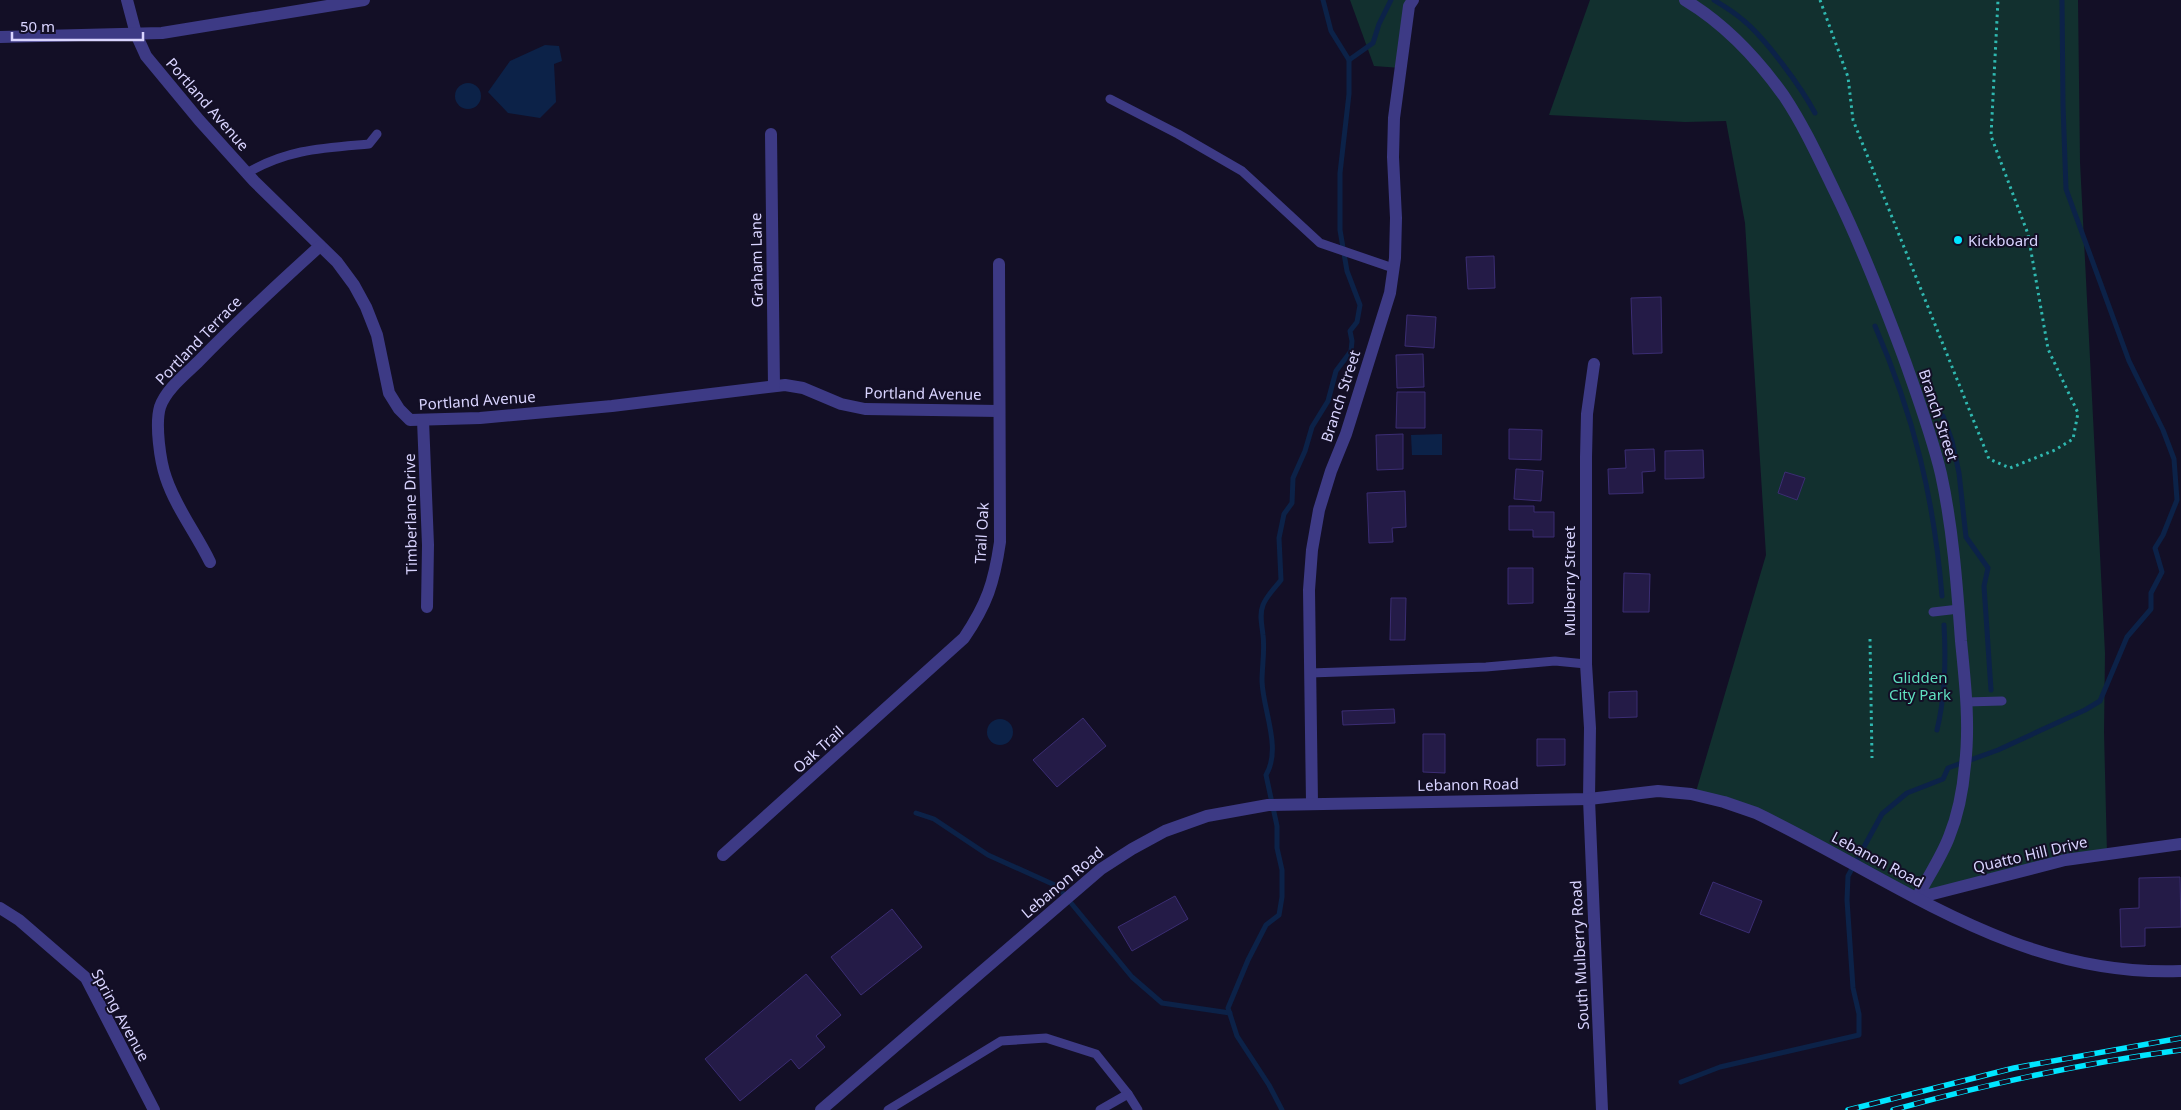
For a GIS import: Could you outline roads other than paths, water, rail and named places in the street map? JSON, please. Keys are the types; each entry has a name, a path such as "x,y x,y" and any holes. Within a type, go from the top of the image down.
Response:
{"street":[{"name":"Portland Avenue","path":"127,0 136,34 146,56 199,120 247,173 337,262 354,285 366,307 377,335 389,393 399,409 410,420 480,418 612,406 774,386 804,388 840,404 865,409 999,411"},
{"path":"0,37 162,34 364,0"},
{"name":"Branch Street","path":"1312,803 1309,590 1312,550 1319,510 1330,471 1346,434 1390,293 1394,268 1396,218 1392,158 1394,118 1409,6 1413,0"},
{"name":"Branch Street","path":"1685,0 1706,13 1731,34 1761,66 1784,96 1807,134 1849,221 1885,306 1916,392 1941,473 1951,530 1968,721 1965,765 1958,804 1949,838 1917,898"},
{"name":"Graham Lane","path":"771,134 774,386"},
{"name":"Portland Terrace","path":"210,562 176,502 166,476 160,449 160,408 164,397 193,367 249,311 320,246"},
{"path":"999,264 999,411"},
{"name":"Mulberry Street","path":"1589,799 1590,728 1586,664 1586,457 1587,414 1594,364"},
{"name":"Trail Oak","path":"934,665 964,638 979,616 996,573 1000,542 999,411"},
{"name":"Timberlane Drive","path":"423,420 428,545 427,607"},
{"name":"Oak Trail","path":"723,855 934,665"},
{"name":"Lebanon Road","path":"826,1109 1101,869 1132,848 1165,831 1207,816 1237,809 1268,805 1589,799 1658,791 1691,794 1724,802 1756,813 1968,926 2013,944 2097,967 2128,971 2181,971"},
{"name":"South Mulberry Road","path":"1589,799 1602,1110"},
{"name":"Quatto Hill Drive","path":"1917,898 2065,860 2181,844"},
{"name":"Spring Avenue","path":"0,908 19,920 86,978 154,1110"}],"lane":[{"path":"1110,99 1178,134 1242,171 1320,243 1394,268"},
{"path":"247,173 279,157 300,150 369,144 377,134"},
{"path":"1933,612 1959,609"},
{"path":"1310,673 1486,667 1554,661 1586,664"},
{"path":"1966,702 2002,701"},
{"path":"888,1110 1001,1042 1046,1038 1096,1054 1128,1094 1138,1110"},
{"path":"1100,1110 1128,1094"}],"water":[{"path":"545,45 559,46 562,61 554,64 556,102 540,118 508,113 488,92 510,61"},
{"path":"468,83 477,87 481,96 477,105 468,109 459,105 455,96 459,87"},
{"path":"1442,434 1442,455 1412,455 1411,435"},
{"path":"1000,719 1009,723 1013,732 1009,741 1000,745 991,741 987,732 991,723"}],"waterway":[{"path":"1282,1110 1269,1085 1237,1036 1228,1008 1248,960 1266,925 1279,915 1282,897 1282,870 1277,848 1277,826 1266,775 1272,753 1272,741 1263,693 1264,647 1261,612 1267,598 1281,580 1279,538 1284,514 1292,503 1293,478 1305,451 1312,427 1328,401 1336,371 1351,351 1350,331 1357,322 1360,305 1347,271 1340,230 1340,173 1349,94 1349,60 1331,31 1323,0"},
{"path":"1349,60 1373,43 1379,24 1391,0"},
{"path":"1714,0 1740,17 1762,39 1792,77 1815,113"},
{"path":"1681,1082 1720,1067 1859,1035 1859,1014 1853,988 1847,900 1848,876 1882,814 1907,793 1943,779 1948,768 1998,750 2085,710 2100,701 2127,637 2151,609 2151,593 2162,572 2155,548 2163,535 2177,500 2174,459 2163,430 2129,361 2066,189 2062,0"},
{"path":"1875,326 1901,392 1920,458 1934,525 1942,596"},
{"path":"1943,416 1952,441 1959,473 1966,537 1988,568 1984,586 1991,690"},
{"path":"1937,730 1944,678 1944,625"},
{"path":"916,813 934,819 988,855 1057,886 1132,977 1162,1003 1230,1013"}],"railway":[{"path":"1848,1110 2014,1068 2181,1038"},
{"path":"1893,1110 1964,1091 2036,1075 2108,1061 2181,1050"}],"place":[{"name":"Kickboard","path":"1958,240"}],"park label":[{"name":"Glidden City Park","path":"1920,686"}]}
